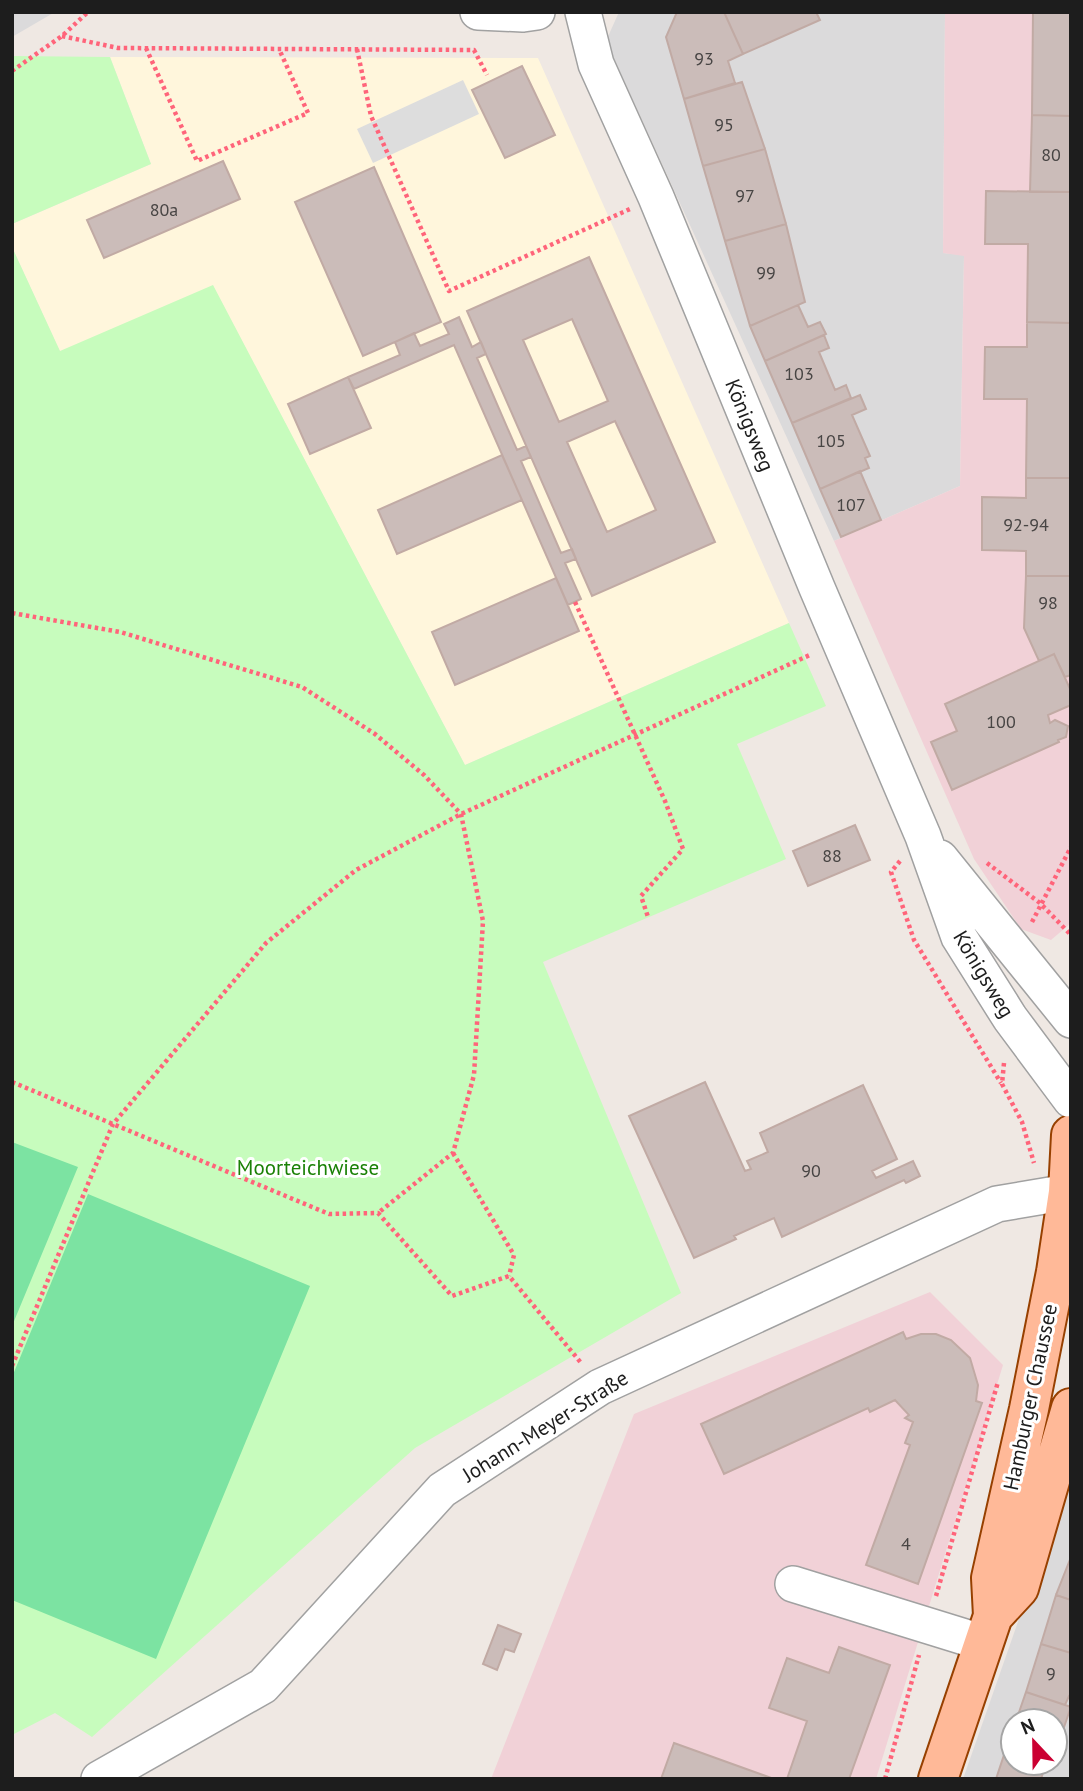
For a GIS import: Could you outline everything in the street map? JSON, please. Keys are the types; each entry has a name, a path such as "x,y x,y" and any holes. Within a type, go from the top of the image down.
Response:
{"main road":[{"name":"Hamburger Chaussee","path":"989,1630 991,1578 1056,1272 1068,1192 1071,1135"},
{"name":"Hamburger Chaussee","path":"938,1779 989,1630 1019,1588 1071,1408"}],"street":[{"path":"478,12 537,12"},
{"name":"Königsweg","path":"583,12 596,64 656,197 817,588 923,836 958,937 1010,1018 1071,1100"},
{"name":"Königsweg","path":"923,836 1071,1020"},
{"name":"Johann-Meyer-Straße","path":"99,1779 263,1686 442,1490 600,1387 997,1203 1068,1192"},
{"path":"793,1584 927,1626 989,1630"}],"path":[{"path":"12,71 62,36 88,12"},
{"path":"62,36 118,48 474,50 487,75"},
{"path":"146,48 197,161 308,113 279,49"},
{"path":"357,49 371,116 449,291 656,197"},
{"path":"575,602 683,849 641,896 648,917"},
{"path":"12,613 120,632 302,687 375,734 424,775 461,814 483,921 474,1075 453,1153 377,1213 329,1214 12,1082"},
{"path":"12,1366 113,1124 266,943 356,870 461,814 841,640"},
{"path":"1071,847 1040,903 1071,935"},
{"path":"453,1153 514,1255 509,1276"},
{"path":"377,1213 452,1296 509,1276"},
{"path":"509,1276 600,1387"},
{"path":"885,1779 1001,1370"}],"shaded area":[{"path":"12,12 55,12 12,37"},
{"path":"619,12 945,12 943,253 964,255 960,486 834,541 606,41"},
{"path":"945,12 1071,12 1071,923 1051,940 1021,929 974,859 834,541 960,486 964,256 943,253"},
{"path":"110,57 538,58 789,623 465,765 213,286 60,352 12,247 12,224 151,164"},
{"path":"463,80 479,114 373,163 357,129"},
{"path":"930,1292 1003,1365 876,1779 491,1779 634,1414"},
{"path":"1071,1470 1071,1779 963,1779"}],"green space":[{"path":"12,56 110,57 151,164 12,224"},
{"name":"Moorteichwiese","path":"12,247 60,351 213,285 465,765 789,623 826,706 737,744 786,859 543,962 681,1293 415,1448 92,1737 55,1713 12,1735"},
{"path":"12,1142 78,1167 12,1326"},
{"path":"88,1194 310,1286 156,1659 12,1600 12,1377"}],"building":[{"path":"677,12 724,12 743,54 728,61 735,83 684,99 666,37"},
{"path":"724,12 816,12 820,20 743,54"},
{"path":"1033,12 1071,12 1071,116 1032,115"},
{"path":"522,66 555,135 505,158 472,90"},
{"path":"742,82 765,149 703,166 684,99"},
{"path":"1032,115 1071,116 1071,192 1030,192"},
{"path":"765,149 786,224 725,241 703,166"},
{"path":"223,161 240,199 104,258 87,220"},
{"path":"374,167 441,322 363,356 295,202"},
{"path":"986,191 1071,192 1071,323 1027,322 1028,244 985,244"},
{"path":"786,224 805,302 750,326 725,241"},
{"path":"589,257 715,542 592,596 467,311","holes":["572,319 608,401 559,422 523,340","615,421 656,510 607,532 567,442"]},
{"path":"798,305 808,327 820,322 826,334 765,361 750,326"},
{"path":"459,317 472,347 481,342 486,354 477,358 517,450 526,446 531,457 521,461 561,553 572,549 576,559 565,563 581,599 568,605 454,345 354,389 348,377 400,355 395,342 414,333 420,346 449,334 444,324"},
{"path":"1027,322 1071,323 1071,478 1026,478 1027,399 984,399 985,347 1027,347"},
{"path":"824,335 829,348 819,352 835,390 846,385 851,398 792,423 765,361"},
{"path":"348,377 371,428 310,454 288,404"},
{"path":"860,395 866,409 852,415 870,456 865,458 869,468 820,489 792,423"},
{"path":"502,455 522,500 397,554 378,510"},
{"path":"860,471 881,520 841,537 820,489"},
{"path":"1026,478 1071,478 1071,576 1026,576 1026,551 982,550 982,497 1026,498"},
{"path":"1026,576 1071,576 1071,675 1065,677 1054,654 1039,661 1024,628"},
{"path":"556,578 579,631 455,685 432,632"},
{"path":"1054,654 1071,691 1071,705 1048,715 1050,723 1055,720 1068,726 1066,737 952,790 931,742 957,731 945,704"},
{"path":"855,825 870,860 808,886 793,851"},
{"path":"705,1082 745,1171 751,1169 747,1161 768,1152 760,1133 863,1085 897,1159 872,1171 876,1178 913,1161 920,1176 906,1183 904,1180 782,1237 774,1218 694,1258 629,1116"},
{"path":"903,1332 906,1339 921,1334 936,1334 951,1340 970,1358 978,1385 976,1401 982,1403 918,1584 866,1565 910,1445 905,1443 913,1422 905,1418 909,1415 895,1400 870,1412 868,1408 724,1474 701,1424"},
{"path":"1071,1557 1071,1600 1056,1595"},
{"path":"1056,1595 1071,1600 1071,1653 1041,1644"},
{"path":"498,1625 521,1634 514,1652 505,1649 497,1670 483,1664"},
{"path":"1041,1644 1071,1653 1071,1697 1069,1696 1065,1705 1026,1692"},
{"path":"839,1647 890,1665 849,1779 787,1779 807,1721 769,1708 787,1658 829,1673"},
{"path":"1026,1692 1071,1707 1069,1713 1069,1707 1021,1707"},
{"path":"674,1743 774,1779 661,1779"},
{"path":"999,1770 999,1777 1042,1777 1041,1779 996,1779"}]}
